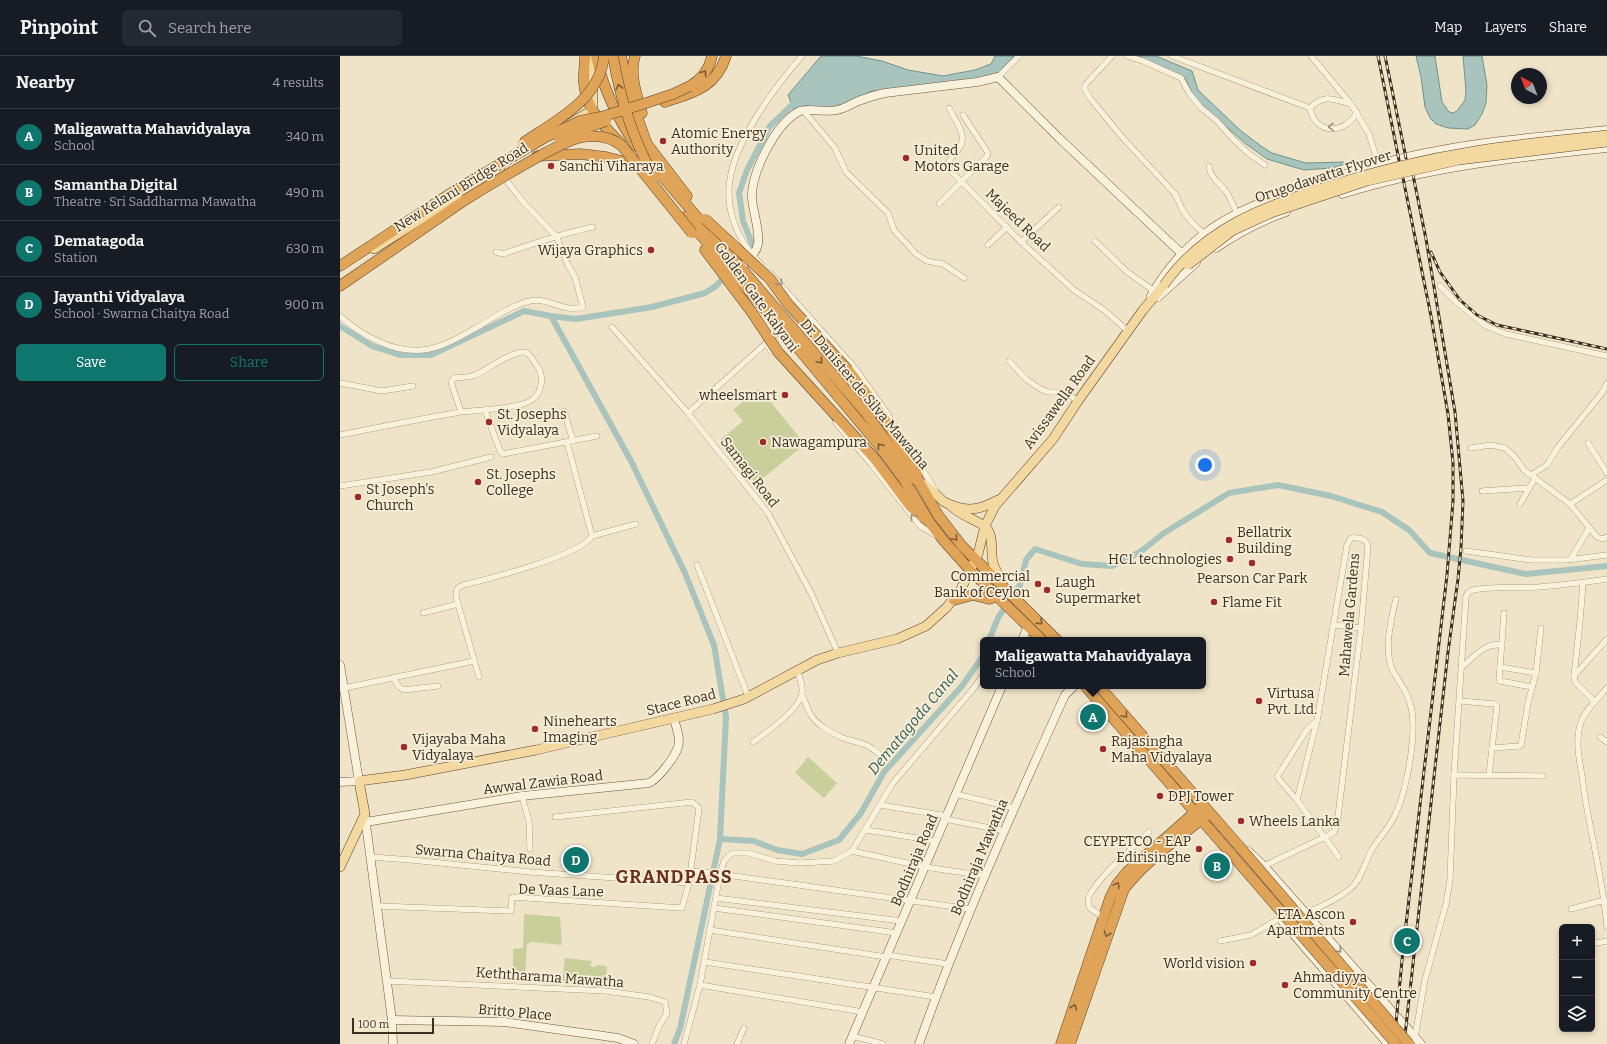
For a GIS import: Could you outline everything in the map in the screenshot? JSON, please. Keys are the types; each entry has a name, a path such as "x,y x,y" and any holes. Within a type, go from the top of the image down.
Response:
{"highway":[{"name":"New Kelani Bridge Road","path":"585,56 583,82 585,96 592,110"},
{"path":"596,56 611,101 623,126 641,153 726,259"},
{"path":"340,266 570,112 584,100 597,78 604,56"},
{"name":"Golden Gate Kalyani","path":"613,56 621,98 637,143 665,198 745,302 778,352 875,459 911,507 930,523"},
{"name":"Golden Gate Kalyani","path":"621,56 628,91 637,119 647,144 657,159 705,218 770,279 788,304 848,370 873,404 904,452 917,474 919,482"},
{"path":"635,56 633,62 636,91 657,159"},
{"path":"454,191 546,137 580,121 601,117 646,103 674,94 690,86 705,74 711,63 712,56"},
{"path":"340,286 522,161 571,133 698,91 710,83 718,73 726,56"},
{"path":"592,110 726,259"},
{"path":"465,200 565,143 583,137 599,136 614,140 622,146 692,234"},
{"path":"536,156 580,154 606,157 641,166"},
{"name":"Dr. Danister de Silva Mawatha","path":"726,259 740,268 866,413 912,477 919,482 944,524 976,560 1002,593"},
{"name":"Dr. Danister de Silva Mawatha","path":"726,259 739,280 877,443 913,494 930,523 944,541 970,570 1002,593 1053,637"},
{"path":"954,600 973,595 989,599 1002,593"},
{"name":"Dr. Danister de Silva Mawatha","path":"1019,609 1028,626 1039,637"},
{"path":"1088,689 1197,817 1232,855 1396,1044"},
{"path":"1102,689 1209,813 1412,1041"},
{"path":"1061,1044 1114,889 1121,878 1197,817 1209,813"},
{"path":"1070,1044 1124,889 1140,871 1197,817"}],"main road":[{"path":"593,56 592,110 608,115 623,126"},
{"name":"New Kelani Bridge Road","path":"563,129 579,103 583,82"},
{"name":"New Kelani Bridge Road","path":"340,271 563,129 575,119 592,110"},
{"name":"New Kelani Bridge Road","path":"340,282 502,175 536,156 585,120 592,110"},
{"name":"Orugodawatta Flyover","path":"1164,285 1184,260 1214,234 1246,216 1297,196 1365,174 1419,161 1476,150 1607,135"},
{"name":"Orugodawatta Flyover","path":"1164,285 1197,257 1232,231 1271,213 1367,181 1459,160 1607,142"},
{"name":"Avissawella Road","path":"970,570 976,560 985,526 991,512 1053,439 1078,400 1142,310 1164,285"},
{"path":"919,482 927,485 939,497 950,504 966,509 974,510 1002,498"},
{"path":"950,504 956,511 985,526 991,535 992,558 1000,576 1002,593"},
{"name":"Stace Road","path":"359,781 405,775 536,750 713,709 744,698 817,660 838,653 897,639 917,631 935,619 954,600 963,586 970,570"},
{"path":"340,867 366,818 359,781"}],"street":[{"path":"802,56 780,83 753,123 734,163 729,187 731,210 738,232 752,254 776,278 855,368 887,413 904,443 918,462 939,497"},
{"path":"740,268 752,254 758,242 752,197 757,170 770,142 796,113 803,110 825,112 838,110 885,93 977,82 998,77 1019,56"},
{"path":"1112,56 1084,88 1090,98 1122,137 1175,194 1182,209 1191,222 1204,234"},
{"path":"1127,56 1143,61 1181,78 1193,100 1217,121 1248,153 1265,165"},
{"path":"1172,56 1310,108"},
{"path":"1311,56 1357,112 1369,134 1383,183"},
{"path":"998,77 1064,144 1182,254"},
{"path":"1310,108 1315,103 1330,98 1351,104"},
{"name":"Majeed Road","path":"949,108 963,134 963,142 948,161 947,166 1021,242 1074,290 1104,310 1128,331"},
{"path":"1310,108 1313,118 1319,125 1327,129 1346,124 1353,120 1357,112"},
{"path":"803,110 835,148 846,172 888,213 894,230 916,254 927,261 943,264 964,278"},
{"path":"939,204 961,181 985,160 988,153 964,115"},
{"path":"1142,310 1164,276 1182,254 1204,234 1237,213 1256,204 1290,192 1434,151 1491,142 1607,130"},
{"path":"1142,310 1200,260 1238,234 1282,213 1346,192 1437,169 1509,158 1607,148"},
{"path":"1434,151 1437,169"},
{"path":"1209,166 1209,172 1219,185 1225,189 1237,213"},
{"path":"340,316 385,344 409,350 423,350 435,347 461,336 503,312 530,301 546,301 575,310 583,307 575,277 568,265 556,236 518,196 502,175"},
{"path":"1021,242 1059,207"},
{"path":"496,252 503,254 556,236 593,227"},
{"path":"988,245 1007,227"},
{"path":"1095,241 1126,271 1154,291"},
{"path":"1440,286 1455,301 1486,326 1506,334 1607,356"},
{"name":"Samagi Road","path":"612,327 688,413 753,493 771,518 812,595 838,653"},
{"path":"688,413 782,329"},
{"path":"766,344 854,443 920,526 944,541"},
{"path":"340,435 461,412 485,410 528,402 537,394 541,383 542,374 527,353 523,352 512,355 474,376 452,379 451,382 461,412"},
{"path":"1010,361 1026,379 1039,388 1047,392 1064,392 1078,400"},
{"path":"340,383 382,391 413,386"},
{"path":"1520,504 1533,476 1547,465 1558,447 1602,393 1607,383"},
{"path":"485,410 500,451 503,454 597,436"},
{"path":"564,410 592,536"},
{"path":"1588,443 1607,473"},
{"path":"1471,448 1491,445 1506,448 1524,470 1570,504 1588,528 1600,539 1607,537"},
{"path":"340,486 431,472 491,457"},
{"path":"1570,504 1607,480"},
{"path":"1482,491 1528,488"},
{"path":"479,677 458,604 456,593 460,586 520,570 553,559 581,546 592,536 636,524"},
{"path":"1571,559 1588,528"},
{"name":"Mahawela Gardens","path":"1264,866 1334,832 1337,825 1361,628 1368,546 1367,542 1362,538 1351,538 1347,545 1317,721 1297,800"},
{"path":"1466,550 1531,560 1571,559 1607,555"},
{"path":"697,565 744,698"},
{"path":"1412,1041 1425,980 1446,904 1450,880 1454,775 1466,596 1469,592 1487,589 1539,587 1607,579"},
{"path":"1582,583 1580,621 1574,676 1575,682 1595,702"},
{"path":"1305,913 1338,897 1352,887 1368,857 1396,814 1407,772 1413,736 1413,713 1410,700 1393,670 1390,660 1389,631 1396,599"},
{"path":"423,613 458,604"},
{"path":"1504,613 1499,679 1500,681 1532,687"},
{"path":"1333,625 1361,628"},
{"path":"1023,637 1028,626"},
{"path":"1492,748 1521,745 1528,703 1536,672 1541,628"},
{"path":"1574,676 1607,639"},
{"path":"1462,667 1482,650 1492,644 1502,645"},
{"path":"344,688 394,679 474,661"},
{"path":"340,665 359,781 340,782"},
{"path":"1500,667 1536,672"},
{"path":"797,671 802,687 802,695 811,716 829,732 843,738 866,744 872,747 879,754"},
{"path":"394,679 399,687 404,690 438,686"},
{"path":"684,1044 700,985 720,874 724,861 732,853 749,853 775,860 800,863 834,861 852,851 893,783 980,679"},
{"path":"1607,688 1587,711 1581,723 1577,744 1586,810 1605,900 1607,927"},
{"name":"Bodhiraja Road","path":"851,1040 1001,689"},
{"name":"Bodhiraja Mawatha","path":"919,1044 970,909 986,876 1014,808 1065,695 1071,689"},
{"path":"753,742 780,723 799,701 802,695"},
{"path":"1460,701 1495,704 1497,706 1490,775"},
{"name":"Awwal Zawia Road","path":"366,818 522,796 649,783 656,780 678,747 678,737 674,719"},
{"path":"1317,721 1308,728 1276,777 1297,800 1339,857"},
{"path":"1600,737 1607,742"},
{"path":"1454,775 1543,776"},
{"path":"956,794 1014,808"},
{"path":"522,796 529,821 530,849"},
{"path":"555,817 692,802 699,808 689,883"},
{"path":"880,805 1005,831"},
{"path":"1209,813 1264,866 1351,964 1412,1041 1421,1044"},
{"path":"366,818 392,1020 393,1044"},
{"path":"866,830 936,841"},
{"path":"1210,831 1280,918 1388,1044"},
{"path":"1104,918 1090,908 1088,900 1090,896 1107,872 1149,832"},
{"path":"852,851 925,867 986,876"},
{"name":"Swarna Chaitya Road","path":"371,858 411,860 530,872 689,883"},
{"path":"691,871 970,909"},
{"name":"De Vaas Lane","path":"377,906 511,911 512,897 682,908 689,883"},
{"path":"716,898 902,921"},
{"path":"1571,910 1605,900"},
{"path":"714,908 897,933"},
{"path":"1220,941 1251,935 1280,918"},
{"path":"710,930 948,964"},
{"path":"1595,944 1607,941"},
{"path":"705,962 936,997"},
{"path":"1332,979 1340,981 1344,980 1350,972 1351,964"},
{"name":"Keththarama Mawatha","path":"387,981 606,991 649,997 665,1002 666,1012 652,1044"},
{"path":"700,985 863,1012"},
{"name":"Britto Place","path":"392,1020 505,1022 618,1038 634,1044"},
{"path":"737,1044 744,1028"},
{"path":"851,1040 883,1044"}],"green space":[{"name":"Nawagampura","path":"758,389 767,401 769,400 805,444 756,484 720,440 743,421 733,410"},
{"path":"808,757 837,783 824,798 795,773"},
{"path":"524,914 560,917 562,945 532,942 527,944 525,978 513,975 513,949 523,948"},
{"path":"565,958 592,961 590,966 607,966 605,988 562,982"}],"water":[{"path":"821,56 856,56 882,61 908,70 943,76 975,70 991,64 995,56 1014,56 996,75 943,86 872,91 840,106 824,109 803,106 794,110 788,95"},
{"path":"1133,56 1156,56 1192,71 1198,90 1241,131 1272,153 1306,163 1344,162 1345,164 1332,168 1304,170 1267,159 1246,144 1199,103 1193,95 1185,78"},
{"path":"1416,56 1435,56 1442,102 1449,112 1453,113 1457,111 1465,100 1466,91 1463,56 1482,56 1487,85 1486,103 1482,114 1475,125 1468,129 1448,128 1436,124 1430,118 1425,107 1421,77"}],"waterway":[{"path":"736,266 752,248 751,241 743,221 739,193 747,170 770,126 792,105"},
{"path":"551,316 576,319 652,307 705,293 716,286 726,275"},
{"path":"340,326 372,346 400,355 431,355 524,311 551,316 631,461 685,573 714,645 726,717 720,839 680,1029 674,1044"},
{"name":"Dematagoda Canal","path":"990,637 998,618 1020,585 1026,560 1035,549 1082,564 1112,566 1140,552 1164,533 1229,493 1278,485 1331,496 1382,512 1409,530 1430,553 1526,574 1607,566"},
{"name":"Dematagoda Canal","path":"720,839 754,841 777,850 802,854 839,840 861,813 884,772 962,686 980,660"}],"railway":[{"path":"1378,56 1399,160"},
{"path":"1385,56 1406,158"},
{"path":"1404,1044 1448,652 1458,579 1463,501 1455,412 1426,239 1413,175"},
{"path":"1394,1044 1403,950 1447,575 1453,501 1453,463 1448,414 1431,316 1403,178"},
{"path":"1431,252 1440,272 1460,300 1477,315 1497,325 1607,349"}],"place":[{"name":"Atomic Energy Authority","path":"663,141"},
{"name":"United Motors Garage","path":"906,158"},
{"name":"Sanchi Viharaya","path":"551,166"},
{"name":"Wijaya Graphics","path":"651,250"},
{"name":"wheelsmart","path":"785,395"},
{"name":"St. Josephs Vidyalaya","path":"489,422"},
{"name":"Nawagampura","path":"763,442"},
{"name":"St. Josephs College","path":"478,482"},
{"name":"St Joseph's Church","path":"358,497"},
{"name":"Bellatrix Building","path":"1229,540"},
{"name":"HCL technologies","path":"1230,559"},
{"name":"Pearson Car Park","path":"1252,563"},
{"name":"Commercial Bank of Ceylon","path":"1038,584"},
{"name":"Laugh Supermarket","path":"1047,590"},
{"name":"Flame Fit","path":"1214,602"},
{"name":"Virtusa Pvt. Ltd.","path":"1259,701"},
{"name":"Maligawatta Mahavidyalaya","path":"1093,717"},
{"name":"Ninehearts Imaging","path":"535,729"},
{"name":"Vijayaba Maha Vidyalaya","path":"404,747"},
{"name":"Rajasingha Maha Vidyalaya","path":"1103,749"},
{"name":"DPJ Tower","path":"1160,796"},
{"name":"Wheels Lanka","path":"1241,821"},
{"name":"CEYPETCO - EAP Edirisinghe","path":"1199,849"},
{"name":"Jayanthi Vidyalaya","path":"576,860"},
{"name":"Samantha Digital","path":"1217,866"},
{"name":"ETA Ascon Apartments","path":"1353,922"},
{"name":"Dematagoda","path":"1407,941"},
{"name":"World vision","path":"1253,963"},
{"name":"Ahmadiyya Community Centre","path":"1285,985"}],"district":[{"name":"GRANDPASS","path":"674,877"}]}
